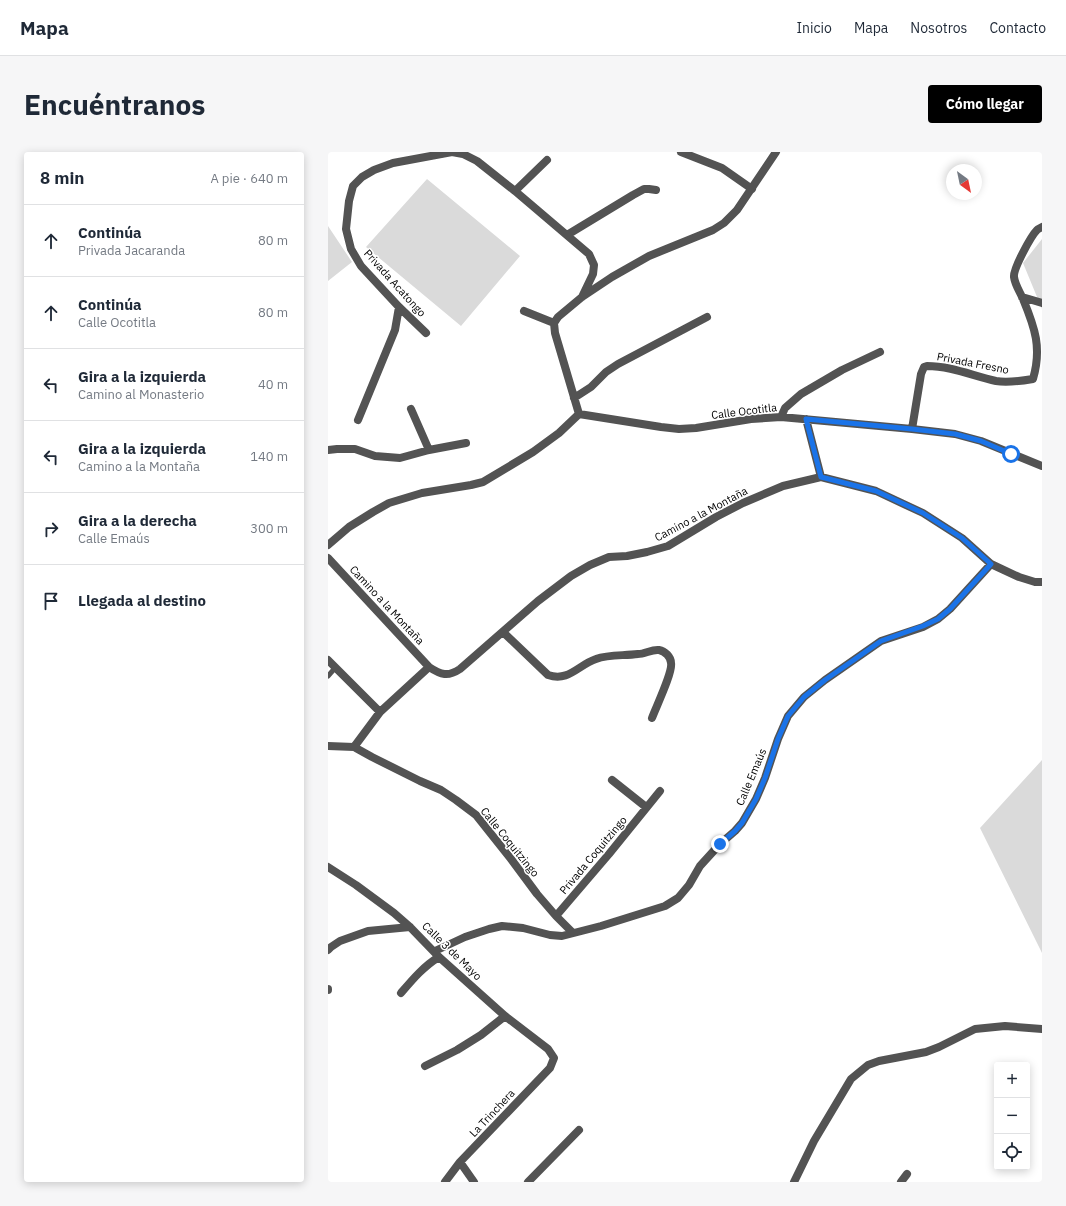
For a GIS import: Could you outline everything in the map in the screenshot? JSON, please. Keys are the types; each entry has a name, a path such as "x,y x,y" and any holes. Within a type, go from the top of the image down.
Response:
{"street":[{"name":"Privada Acatongo","path":"426,333 399,307 361,266 351,249 346,229 349,201 353,186 362,177 374,170 393,163 452,152 464,153 477,161 589,254 594,265 593,274 582,297"},
{"path":"681,152 722,168 752,189"},
{"path":"328,545 349,527 389,503 422,493 483,482 533,452 559,434 579,414 555,334 554,323 558,317 582,297 612,277 649,256 713,230 724,223 738,210 776,152"},
{"path":"515,191 547,160"},
{"path":"567,235 644,189 656,190"},
{"path":"1033,379 1038,358 1038,346 1035,330 1014,276 1016,267 1037,230 1042,227"},
{"path":"1022,297 1042,303"},
{"path":"358,420 395,330 399,307"},
{"path":"524,311 554,323"},
{"path":"574,398 591,387 606,372 618,364 707,317"},
{"path":"781,417 785,408 801,394 842,370 880,352"},
{"name":"Privada Fresno","path":"912,429 921,374 927,366 951,369 997,381 1014,382 1033,379 1042,382"},
{"path":"411,409 429,450"},
{"name":"Calle Ocotitla","path":"579,414 661,428 679,429 696,428 751,419 781,417 912,429 955,434 981,441 1042,466"},
{"path":"806,419 821,477"},
{"path":"328,450 355,449 375,456 400,458 429,450 466,443"},
{"name":"Camino a la Montaña","path":"328,558 429,667 436,672 446,674 454,673 538,601 571,576 590,564 609,557 627,556 668,546 716,517 743,503 783,486 821,477 876,491 923,513 962,538 991,564 1019,577 1035,582 1042,582"},
{"name":"Calle Emaús","path":"401,993 437,954 465,937 502,926 523,928 550,935 562,936 601,926 665,906 678,898 700,866 742,823 756,799 788,716 804,697 825,680 881,641 938,619 950,609 991,564"},
{"path":"503,632 548,675 556,678 564,677 588,663 603,657 639,654 659,650 665,653 671,662 670,671 652,718"},
{"path":"328,660 380,712"},
{"path":"328,746 354,747 380,712 429,667"},
{"name":"Calle Coquitzingo","path":"354,747 413,778 441,790 476,815 537,894 573,933"},
{"path":"612,780 646,807"},
{"name":"Privada Coquitzingo","path":"556,916 660,791"},
{"name":"Calle 3 de Mayo","path":"328,867 356,885 394,913 505,1016 548,1049 554,1058"},
{"path":"386,928 394,913"},
{"path":"328,950 340,941 368,931 386,928 410,927"},
{"path":"425,1066 481,1035 505,1016"},
{"path":"794,1182 814,1141 851,1079 868,1065 879,1061 926,1052 975,1029 1005,1026 1042,1029"},
{"name":"La Trinchera","path":"444,1182 460,1162 550,1068 554,1058"},
{"path":"528,1182 578,1130"},
{"path":"460,1162 474,1182"},
{"path":"901,1182 907,1174"}],"lane":[{"path":"328,676 335,668"}],"shaded area":[{"path":"427,179 520,256 461,326 366,247"},
{"path":"328,226 352,262 328,281"},
{"path":"1042,239 1042,309 1023,263"},
{"path":"1042,760 1042,953 980,828"}],"route":[{"path":"720,844 742,823 756,799 788,716 804,697 869,648 881,641 902,633 910,632 938,619 950,609 991,564 962,538 923,513 876,491 821,477 806,419 955,434 981,441 1011,454"}]}
